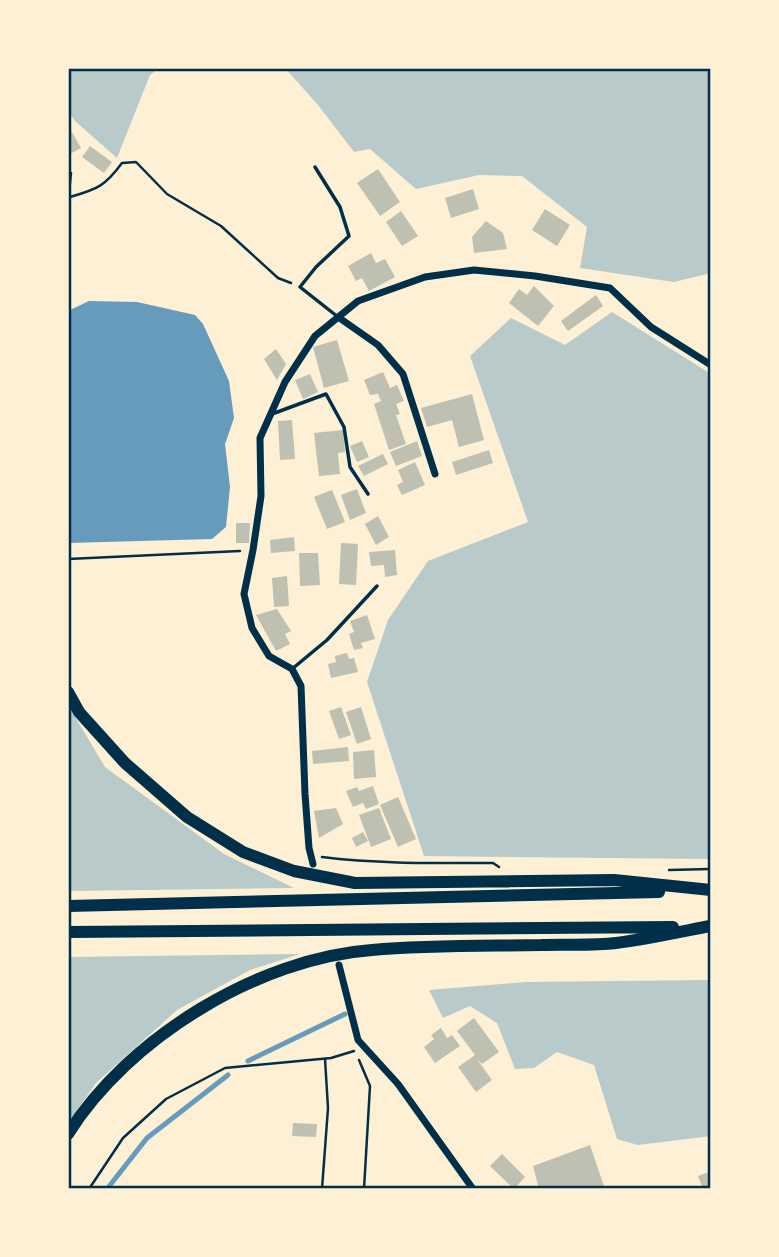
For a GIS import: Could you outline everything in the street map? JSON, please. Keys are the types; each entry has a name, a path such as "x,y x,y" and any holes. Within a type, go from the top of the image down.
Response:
{"highway":[{"path":"68,692 79,712 125,763 187,817 243,852 294,871 355,883 614,880 711,890"},
{"path":"68,906 711,890"},
{"path":"68,932 710,926"},
{"path":"68,1134 101,1092 134,1058 193,1014 243,986 323,957 368,950 424,947 614,943 710,926"}],"street":[{"path":"313,864 304,793 301,686 292,669 269,656 251,628 244,594 261,496 260,438 285,382 315,335 358,301 425,277 474,270 536,276 610,288 651,327 711,365"},
{"path":"338,317 377,345 403,374 435,474"},
{"path":"339,965 358,1040 398,1084 473,1189"}],"lane":[{"path":"315,167 340,207 349,236 316,267 300,287 338,317"},
{"path":"270,415 326,394 344,426 350,467 368,495"},
{"path":"292,669 327,640 377,586"}],"path":[{"path":"71,173 69,199 108,181 122,163 136,162 167,194 221,226 278,278 300,287"},
{"path":"68,559 253,550"},
{"path":"311,855 356,861 493,863 504,871"},
{"path":"89,1189 123,1138 166,1099 225,1068 325,1059 355,1050 370,1086 364,1189"},
{"path":"322,1189 328,1108 325,1059"}],"shaded area":[{"path":"68,68 159,68 150,75 117,158 75,121 68,111"},
{"path":"285,68 711,68 711,273 674,282 580,268 587,227 522,176 479,175 416,189 370,149 354,152"},
{"path":"612,312 711,374 711,859 424,856 367,682 388,620 428,561 528,522 470,356 511,318 565,345"},
{"path":"68,705 105,767 224,854 294,888 68,891"},
{"path":"300,954 250,970 177,1010 96,1083 68,1123 68,957"},
{"path":"711,980 711,1136 638,1145 617,1139 594,1065 557,1052 534,1068 515,1069 497,1023 470,1006 443,1018 429,990 526,982"}],"water":[{"path":"89,301 137,302 195,315 203,324 229,381 234,418 225,444 230,487 226,527 212,539 68,543 68,311"}],"building":[{"path":"68,125 81,148 68,155"},
{"path":"90,146 112,162 104,173 82,157"},
{"path":"378,169 400,202 380,216 357,183"},
{"path":"473,189 479,209 451,218 445,198"},
{"path":"545,209 570,225 557,246 532,230"},
{"path":"401,211 418,236 402,246 386,222"},
{"path":"486,221 503,233 507,249 474,253 472,237"},
{"path":"371,253 376,263 385,259 395,277 369,291 362,278 356,281 348,266"},
{"path":"534,286 554,306 538,326 509,303 519,289 527,295"},
{"path":"596,295 603,306 568,331 561,321"},
{"path":"337,340 349,381 324,388 313,347"},
{"path":"276,349 286,364 277,380 264,359"},
{"path":"383,372 390,388 397,385 404,401 396,404 400,414 396,415 406,444 389,450 374,404 381,401 378,394 370,395 364,380"},
{"path":"310,374 318,392 303,399 295,380"},
{"path":"472,394 484,440 459,447 452,420 427,427 421,408"},
{"path":"292,420 295,459 280,460 278,421"},
{"path":"343,430 345,452 338,453 340,474 319,476 314,433"},
{"path":"362,441 369,457 357,462 350,446"},
{"path":"417,441 422,456 396,466 390,452"},
{"path":"489,450 493,463 456,475 452,462"},
{"path":"383,454 388,464 364,476 358,466"},
{"path":"415,462 425,485 402,495 397,485 403,482 398,470"},
{"path":"357,489 366,513 350,520 341,495"},
{"path":"332,490 345,522 327,529 314,497"},
{"path":"378,516 389,537 376,545 365,524"},
{"path":"236,523 250,523 249,543 236,543"},
{"path":"294,537 295,551 271,553 270,540"},
{"path":"341,543 358,544 356,585 339,584"},
{"path":"395,550 397,575 385,577 384,565 371,566 369,552"},
{"path":"299,553 318,553 320,585 300,586"},
{"path":"287,576 289,606 274,607 272,578"},
{"path":"277,609 291,631 285,634 290,644 276,651 256,615"},
{"path":"367,615 375,639 361,643 363,648 354,650 349,634 354,632 350,621"},
{"path":"347,653 349,659 354,658 358,672 331,678 328,664 336,662 335,656"},
{"path":"341,707 351,735 339,739 329,711"},
{"path":"361,707 371,739 357,744 346,712"},
{"path":"348,747 349,761 313,764 312,751"},
{"path":"374,750 376,777 354,779 353,752"},
{"path":"373,786 379,804 366,809 363,803 353,807 346,791 357,787 359,791"},
{"path":"398,797 416,839 398,847 380,805"},
{"path":"336,808 343,824 319,838 314,811"},
{"path":"379,808 391,839 371,847 359,815"},
{"path":"363,832 368,841 356,847 352,838"},
{"path":"474,1018 499,1052 482,1064 477,1059 492,1080 476,1092 458,1067 475,1055 457,1031"},
{"path":"441,1028 447,1038 452,1035 460,1046 435,1063 424,1047 434,1039 431,1035"},
{"path":"293,1123 317,1124 316,1137 292,1136"},
{"path":"590,1145 605,1189 539,1189 533,1166"},
{"path":"502,1154 525,1177 514,1189 490,1166"},
{"path":"709,1172 711,1189 703,1189 698,1176"}],"waterway":[{"path":"248,1061 345,1014"},
{"path":"107,1189 147,1138 228,1075"}]}
